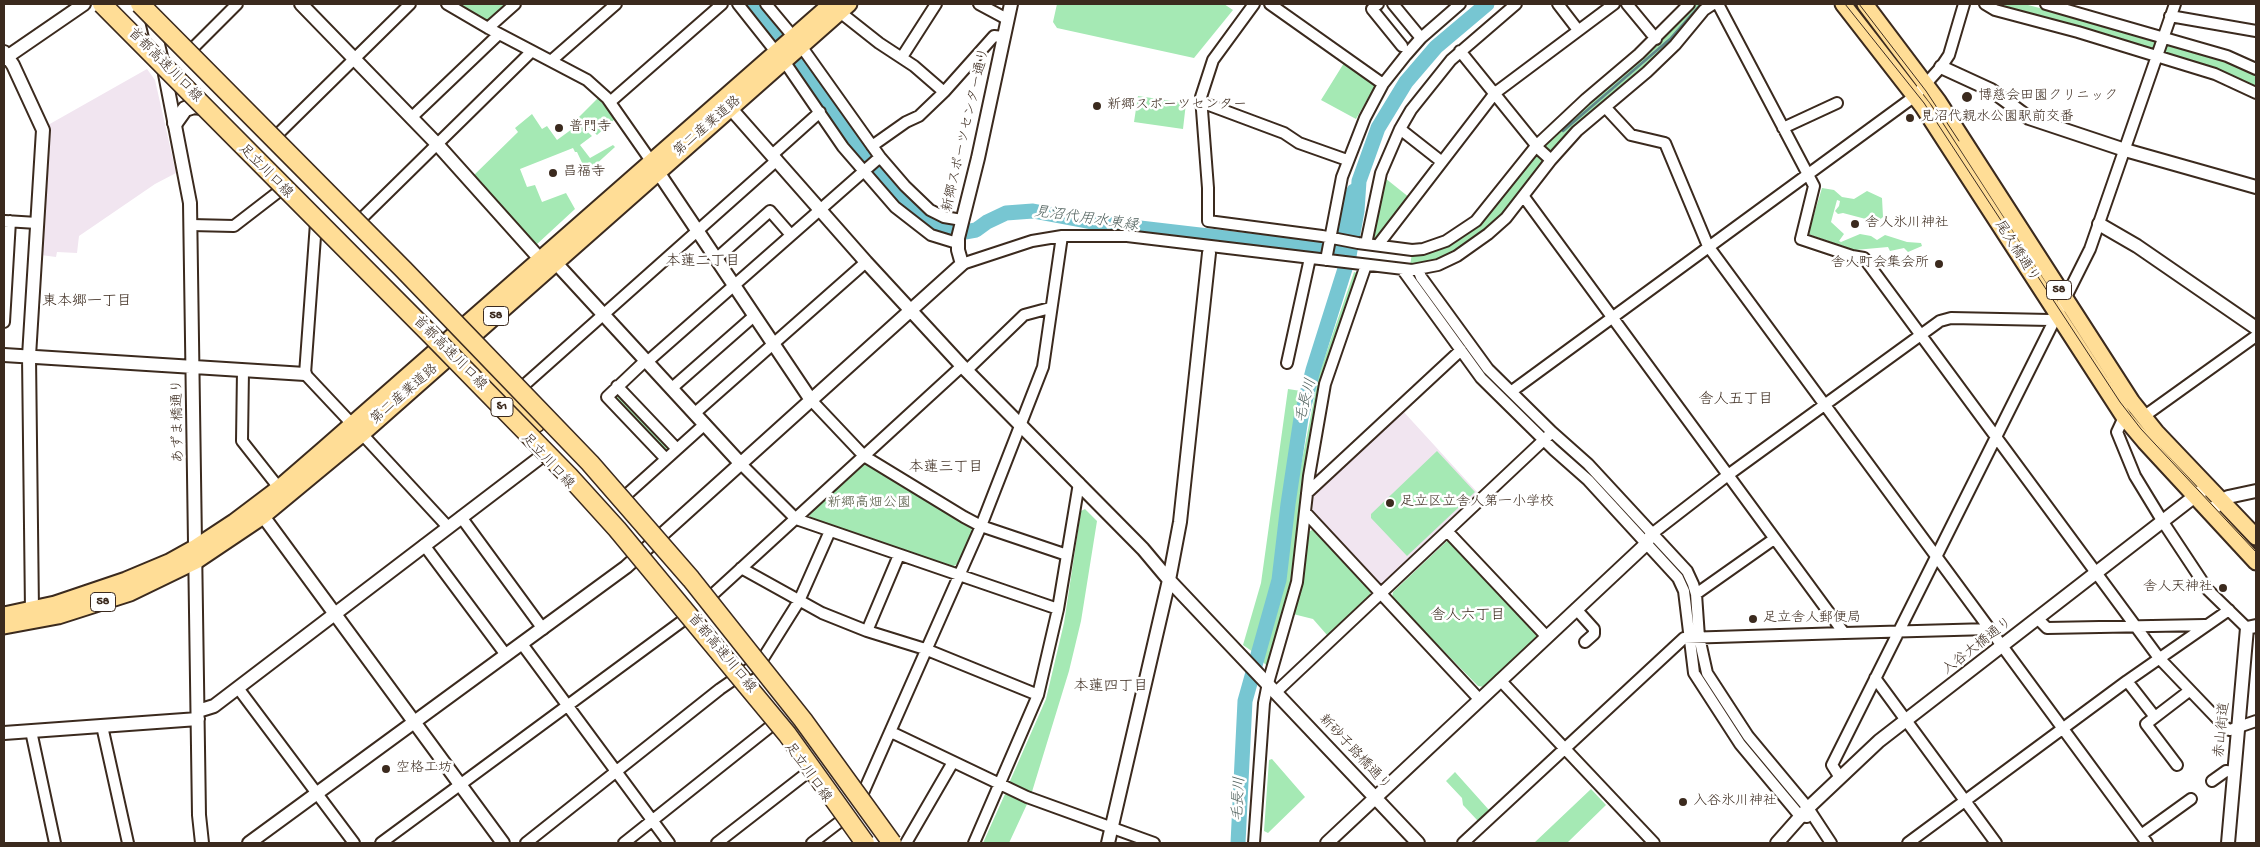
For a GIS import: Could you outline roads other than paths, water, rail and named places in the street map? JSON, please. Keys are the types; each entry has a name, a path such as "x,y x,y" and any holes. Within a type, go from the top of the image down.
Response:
{"highway":[{"name":"首都高速川口線","path":"100,4 569,476 623,536 779,730 865,843"},
{"path":"113,4 312,195"},
{"path":"126,4 644,538 720,629 837,780 880,843"},
{"name":"首都高速川口線","path":"140,4 404,270 590,464 691,579 803,720 892,843"},
{"path":"534,425 628,531 720,642 763,697 779,730"}],"main road":[{"name":"足立川口線","path":"100,4 316,223 456,343 522,387 624,496 711,596 863,793 898,843"},
{"name":"足立川口線","path":"148,4 360,220 542,456 636,559 734,679 779,730 807,773 858,843"},
{"name":"尾久橋通り","path":"1842,4 1915,96 2124,418 2256,562"},
{"name":"尾久橋通り","path":"1864,4 1925,83 2143,417 2256,537"},
{"name":"第二産業道路","path":"456,343 540,258 654,166 836,6"},
{"path":"175,123 185,109 194,106 201,107"},
{"name":"第二産業道路","path":"4,626 58,616 130,593 263,516 357,429 456,343 555,262 654,166"},
{"name":"第二産業道路","path":"4,615 32,611 126,580 169,562 196,554 357,429"}],"street":[{"path":"32,611 29,356 43,130 5,56 84,4"},
{"name":"あずま橋通り","path":"148,4 164,69 187,182 191,225 199,815 202,843"},
{"path":"192,49 238,4"},
{"path":"301,4 437,144 540,258"},
{"path":"277,135 410,4"},
{"path":"447,4 499,34 552,60 587,80 610,102 811,400 864,456 981,526 1067,555"},
{"path":"488,28 515,4"},
{"path":"552,60 616,4"},
{"path":"610,102 722,4"},
{"path":"738,4 761,30 789,49 872,146 877,159 919,201 930,210 944,217 959,231"},
{"path":"766,4 820,112 843,147 895,207 931,235 959,231"},
{"path":"902,57 936,4"},
{"path":"979,4 1007,19"},
{"name":"新郷スポーツセンター通り","path":"962,264 959,231 978,158 1011,4"},
{"path":"1254,4 1213,60 1201,102 1208,188 1208,222 1412,250 1434,246 1457,235 1476,222 1536,145 1656,39 1689,4"},
{"path":"1270,4 1383,84"},
{"path":"1378,4 1372,9 1402,46"},
{"path":"1393,4 1421,38"},
{"path":"1326,258 1347,160 1365,118 1383,84 1421,38 1460,4"},
{"path":"1362,244 1378,183 1400,129 1429,85 1460,51 1516,4"},
{"path":"1558,4 1578,30"},
{"path":"1378,246 1495,93 1614,4"},
{"path":"1627,4 1656,39"},
{"path":"250,843 636,559 910,309 962,264 1014,246 1062,236 1127,236 1209,250 1326,258 1339,262 1402,269 1418,269 1438,265 1456,256 1496,226 1524,197 1551,160 1577,131 1654,66 1675,46 1704,10 1714,4"},
{"path":"1718,4 1814,186 1801,239 1852,256 1864,258 1997,435 2159,658 2227,729 2239,728 2256,721"},
{"path":"1512,391 1915,96 1941,67 1949,55 1964,4"},
{"path":"1985,4 1996,10 2078,32 2216,74 2256,93"},
{"path":"2046,4 2163,36 2227,56 2256,69"},
{"path":"1839,776 1832,765 2064,298 2090,250 2175,4"},
{"path":"836,6 879,43 902,57 944,92"},
{"path":"2170,16 2256,31"},
{"path":"411,118 499,34"},
{"path":"872,146 906,122 919,116 944,92 994,36 1003,37"},
{"path":"360,220 532,51"},
{"path":"1460,51 1536,145 1551,160"},
{"path":"1941,67 1991,90 2029,118 2125,150 2256,187"},
{"path":"1201,102 1284,133 1299,143 1347,160"},
{"name":"新砂子路橋通り","path":"726,104 775,157 866,262 964,368 1079,483 1418,843"},
{"path":"1783,128 1837,104"},
{"path":"1606,108 1631,135 1665,143 1708,246 2144,839 2191,799"},
{"path":"522,387 697,231 820,112"},
{"path":"1400,129 1442,162"},
{"path":"666,459 607,397 617,386 821,210 877,159"},
{"path":"191,225 234,226 282,189"},
{"path":"1524,197 1844,633"},
{"path":"716,259 770,211 791,235"},
{"path":"1483,213 1496,226"},
{"path":"4,322 7,221 38,223"},
{"path":"305,374 316,223"},
{"path":"2099,224 2137,246 2256,328"},
{"path":"863,793 891,732 925,649 981,526 1043,367 1050,308 1062,236"},
{"path":"1108,843 1169,580 1180,522 1209,250"},
{"path":"1287,363 1310,258"},
{"path":"555,262 741,464 796,519 1058,609"},
{"path":"695,413 866,262"},
{"path":"1254,843 1264,702 1297,582 1307,493 1325,384 1366,265"},
{"path":"1402,269 1481,378 1544,440 1687,571 1694,584 1696,594 1699,637 1707,672 1748,736 1831,843"},
{"path":"1418,269 1421,277 1488,369 1552,432 1588,464 1649,538 1682,584 1692,667 1697,679 1740,744 1807,814"},
{"path":"711,596 864,456 1024,315 1050,308"},
{"path":"1327,843 1576,610 1649,538 1728,476 1922,334 1947,318 2050,320 2056,315"},
{"path":"672,388 754,316"},
{"path":"2143,417 2256,336"},
{"path":"1307,493 1461,350"},
{"path":"4,355 305,374 448,527"},
{"path":"243,370 242,441 279,488"},
{"path":"617,386 676,449"},
{"path":"2124,418 2117,432 2121,443 2135,476 2162,522 2208,590 2229,610 2252,627"},
{"path":"624,496 705,424"},
{"path":"1268,683 1380,594 1552,432"},
{"path":"4,733 102,726 198,715 238,688 542,456"},
{"path":"974,843 1038,694 1058,609 1079,483"},
{"name":"入谷大橋通り","path":"1777,843 1807,814 1839,776 1907,720 2208,486"},
{"path":"2210,512 2222,501 2234,495 2256,491"},
{"path":"1305,512 1480,700"},
{"path":"263,516 503,843"},
{"path":"462,517 543,628"},
{"path":"526,843 734,679 762,660 799,601 830,531"},
{"path":"1447,531 1547,636"},
{"path":"1696,594 1774,539"},
{"path":"424,545 506,655"},
{"path":"867,631 899,555"},
{"path":"741,568 822,613 867,631 925,649 1038,694"},
{"path":"1576,610 1594,628 1594,634 1585,642"},
{"path":"1908,843 2127,681 2229,610"},
{"path":"381,843 685,619"},
{"path":"2038,619 2048,628 2205,625"},
{"name":"赤山街道","path":"2228,843 2234,772 2252,627"},
{"path":"1463,843 1684,638 1990,629"},
{"path":"522,644 669,843"},
{"path":"1875,678 1996,843"},
{"path":"1500,680 1647,841"},
{"path":"2127,681 2154,717"},
{"path":"238,688 354,843"},
{"path":"2177,765 2146,724 2190,690"},
{"path":"102,726 128,843"},
{"path":"624,843 652,820 779,730"},
{"path":"31,731 55,843"},
{"path":"891,732 999,786 1154,843"},
{"path":"906,843 953,762"},
{"path":"2212,781 2226,771 2234,772"},
{"path":"717,843 807,773"},
{"path":"812,843 842,820"}],"waterway":[{"name":"見沼代用水東縁","path":"752,4 797,60 872,167 914,210 940,229 965,232 976,230 987,222 1006,213 1033,211 1097,223 1337,251 1346,210 1354,191"},
{"name":"毛長川","path":"1238,843 1245,701 1279,580 1301,418 1313,370 1349,256 1357,211 1359,181 1378,128 1406,82 1436,47 1487,4"},
{"path":"1563,131 1670,39 1701,4"}],"tram line":[{"path":"1845,4 1924,103 2120,402 2141,429 2256,552"},
{"path":"1859,4 1926,91 1959,141"}],"place":[{"name":"博慈会田園クリニック","path":"1967,97"},
{"name":"新郷スポーツセンター","path":"1097,106"},
{"name":"見沼代親水公園駅前交番","path":"1910,118"},
{"name":"普門寺","path":"559,128"},
{"name":"昌福寺","path":"553,173"},
{"name":"舎人氷川神社","path":"1855,224"},
{"name":"舎人町会集会所","path":"1939,264"},
{"name":"足立区立舎人第一小学校","path":"1390,503"},
{"name":"舎人天神社","path":"2223,588"},
{"name":"足立舎人郵便局","path":"1753,619"},
{"name":"空格工坊","path":"386,769"},
{"name":"入谷氷川神社","path":"1683,802"}],"district":[{"name":"本蓮二丁目","path":"703,263"},
{"name":"東本郷一丁目","path":"87,303"},
{"name":"舎人五丁目","path":"1736,401"},
{"name":"本蓮三丁目","path":"946,469"},
{"name":"舎人六丁目","path":"1468,617"},
{"name":"本蓮四丁目","path":"1111,688"}],"park label":[{"name":"新郷高畑公園","path":"869,504"}]}
